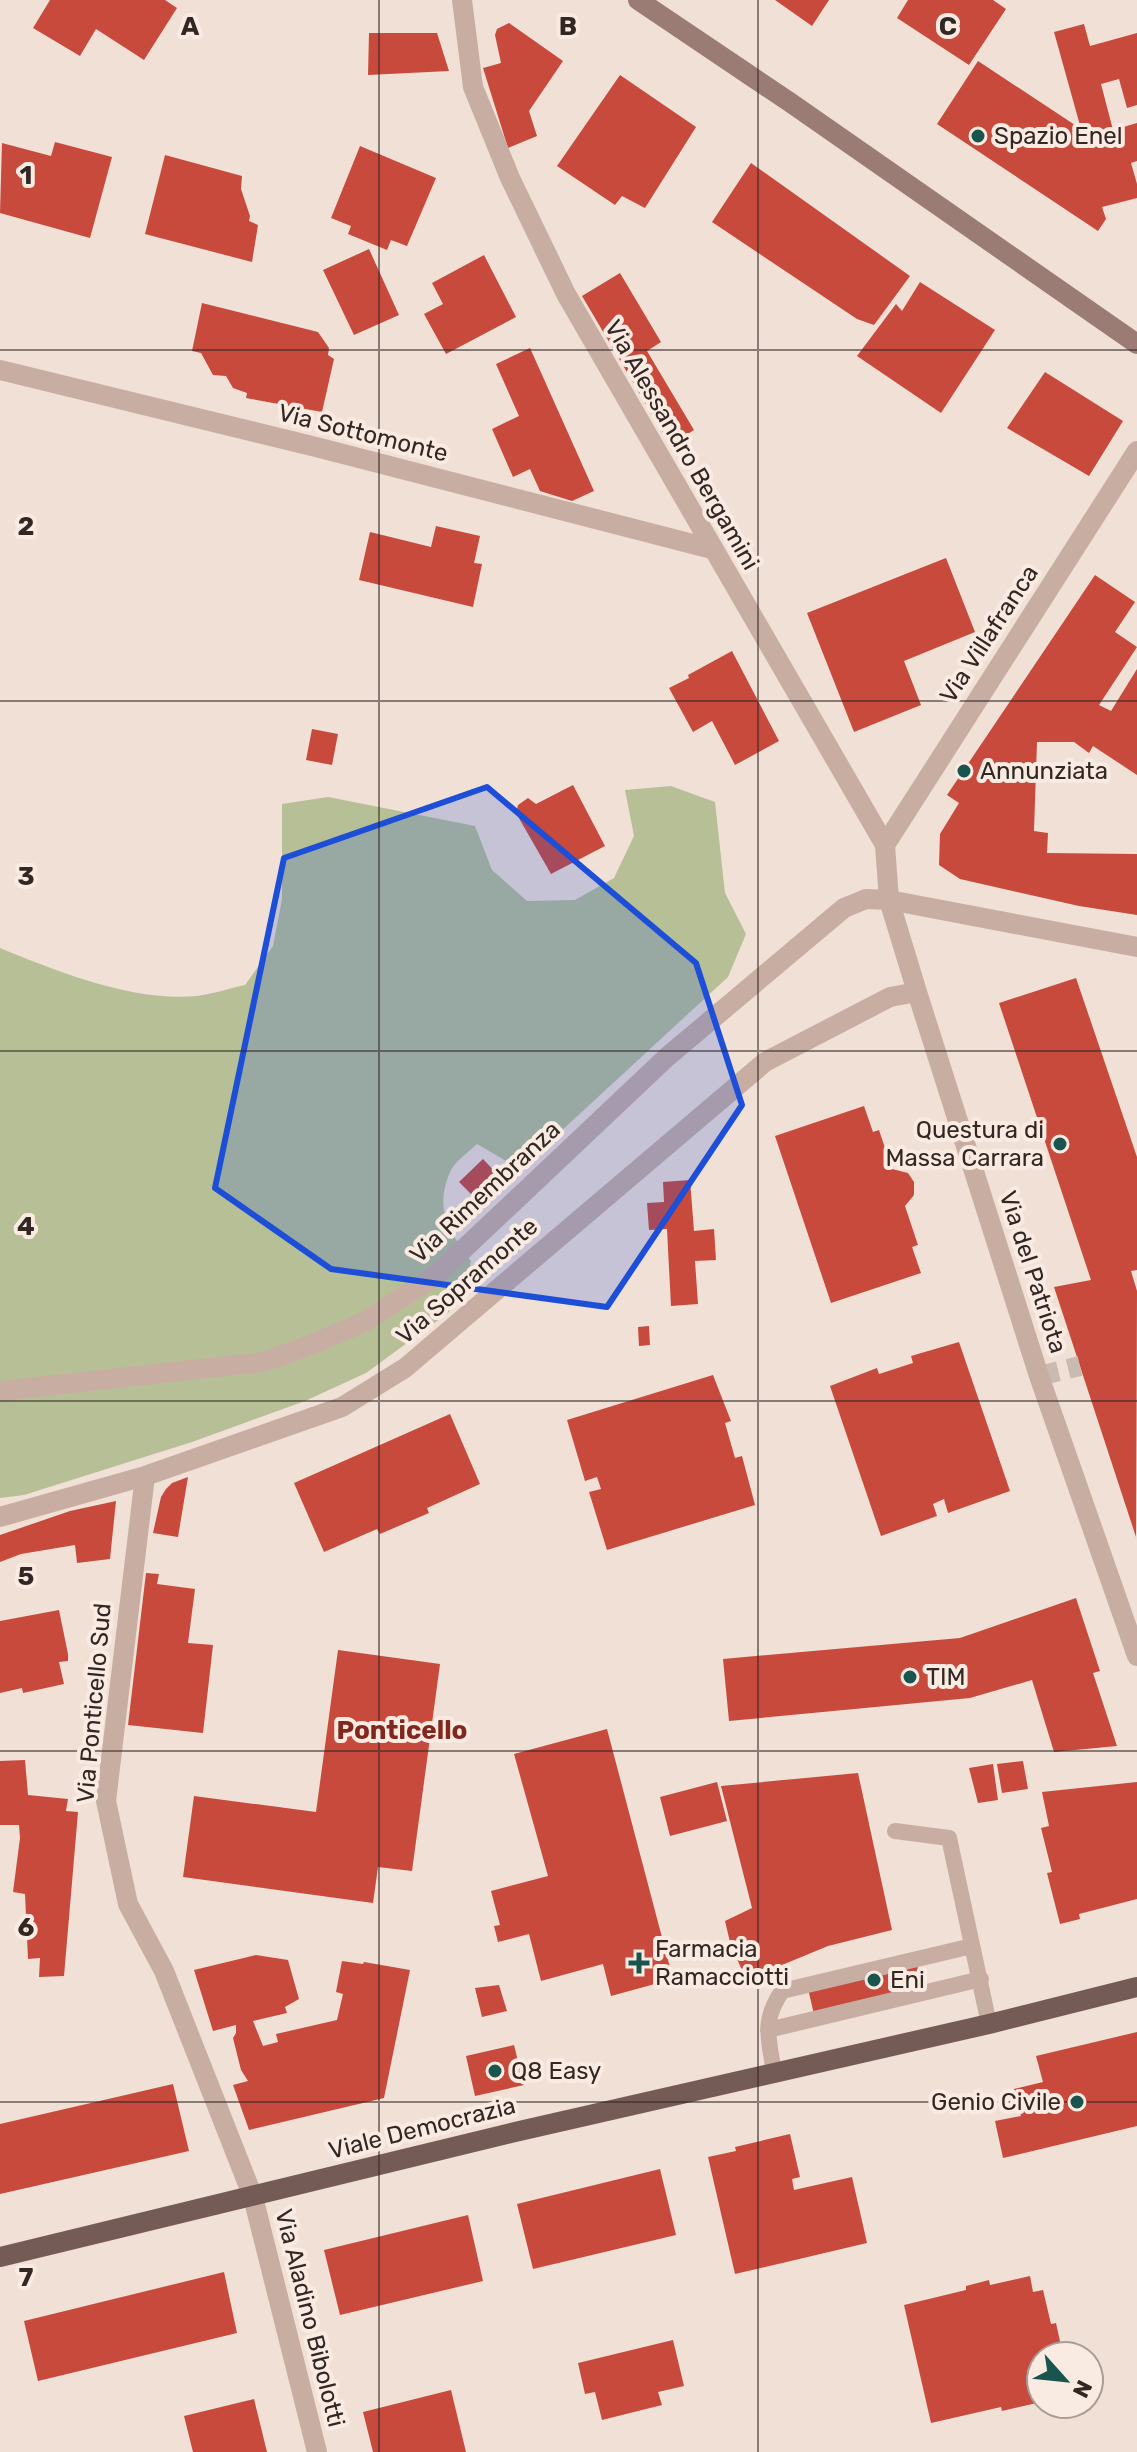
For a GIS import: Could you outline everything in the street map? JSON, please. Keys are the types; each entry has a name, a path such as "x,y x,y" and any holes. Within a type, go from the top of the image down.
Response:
{"main road":[{"path":"638,0 1137,344"},
{"name":"Viale Democrazia","path":"0,2257 1137,1987"}],"street":[{"name":"Via Alessandro Bergamini","path":"462,0 473,87 510,178 566,294 885,845 889,900"},
{"name":"Via Sottomonte","path":"0,370 712,549"},
{"name":"Via Villafranca","path":"885,845 1137,451"},
{"name":"Via Rimembranza","path":"0,1391 263,1362 364,1322 434,1277 667,1057 844,908 866,899 889,900"},
{"path":"889,900 1137,947"},
{"name":"Via del Patriota","path":"889,900 1039,1376 1137,1656"},
{"name":"Via Sopramonte","path":"0,1517 145,1476 342,1407 405,1368 765,1062 890,997 917,992"},
{"name":"Via Ponticello Sud","path":"145,1476 106,1801 128,1904 164,1971 253,2197"},
{"name":"Via Aladino Bibolotti","path":"253,2197 317,2452"}],"lane":[{"path":"895,1831 949,1838 989,2024"},
{"path":"774,2073 768,2030 770,2008 782,1991 972,1946"},
{"path":"768,2030 981,1979"}],"highlighted area":[{"path":"487,787 696,963 742,1105 607,1307 331,1269 215,1188 284,858"}],"green space":[{"path":"671,786 715,802 725,893 746,934 728,977 520,1169 477,1144 455,1165 445,1186 444,1209 450,1230 471,1261 466,1290 448,1313 366,1373 305,1401 192,1442 24,1495 0,1498 0,948 96,983 147,994 197,996 245,985 273,946 282,899 282,804 328,797 475,826 492,870 527,901 575,900 614,878 634,836 625,790"}],"building":[{"path":"50,0 165,0 177,8 144,60 96,29 80,56 33,28"},
{"path":"775,0 829,0 812,26"},
{"path":"908,0 993,0 1006,9 969,65 897,18"},
{"path":"509,23 563,61 529,111 537,136 508,148 483,68 501,63 495,35 497,29"},
{"path":"1084,24 1090,46 1137,33 1137,105 1127,108 1119,79 1101,84 1113,130 1137,123 1137,161 1131,163 1137,198 1102,207 1106,219 1098,231 937,124 978,61 1081,129 1054,32"},
{"path":"369,33 437,33 449,71 368,75"},
{"path":"620,75 696,127 645,208 622,196 615,205 557,166"},
{"path":"55,142 112,157 90,238 0,213 2,143 51,156"},
{"path":"360,146 436,178 407,246 391,240 387,250 348,234 351,226 331,218"},
{"path":"165,155 242,176 241,189 249,221 258,225 252,262 145,234"},
{"path":"751,163 910,276 874,325 857,319 712,222"},
{"path":"369,249 399,315 354,335 323,270"},
{"path":"484,255 516,317 446,354 424,314 443,304 432,283"},
{"path":"620,273 661,342 647,351 694,430 670,445 582,296"},
{"path":"920,282 995,330 941,413 857,356 896,304 902,311"},
{"path":"202,303 318,332 329,348 328,355 334,359 322,412 246,398 247,393 233,388 226,376 213,375 201,353 192,351"},
{"path":"530,348 594,491 572,501 540,491 530,469 513,477 492,429 519,416 496,364"},
{"path":"1045,372 1123,421 1089,476 1007,428"},
{"path":"436,526 480,536 474,563 482,564 473,607 359,580 370,532 431,547"},
{"path":"946,558 975,632 904,661 921,705 854,732 807,613"},
{"path":"1095,575 1135,602 1115,632 1137,647 1099,705 1111,711 1137,669 1137,775 1093,746 1089,753 1074,742 1037,742 1034,831 1048,833 1047,853 1137,854 1137,915 1079,906 960,879 939,865 940,834 959,803 947,795"},
{"path":"732,651 779,741 735,765 712,721 693,732 669,688"},
{"path":"312,729 338,734 332,765 306,760"},
{"path":"573,785 605,846 551,874 516,813 518,805 528,798 536,804"},
{"path":"1076,978 1137,1157 1137,1270 1131,1271 1137,1291 1136,1537 1054,1287 1091,1280 999,1003"},
{"path":"864,1106 873,1132 879,1130 892,1169 908,1173 914,1182 914,1195 905,1206 918,1245 912,1247 921,1273 831,1303 775,1136"},
{"path":"483,1159 501,1178 478,1201 459,1182"},
{"path":"690,1180 694,1231 714,1229 716,1260 695,1261 698,1304 671,1306 667,1229 649,1230 647,1203 664,1202 663,1182"},
{"path":"649,1326 650,1345 639,1346 638,1327"},
{"path":"959,1342 1010,1491 948,1513 944,1499 933,1504 937,1516 881,1536 830,1386 877,1368 879,1374 913,1363 911,1356"},
{"path":"713,1375 731,1421 725,1423 735,1458 742,1456 755,1505 607,1550 589,1492 601,1489 597,1477 585,1481 567,1420"},
{"path":"450,1414 480,1484 427,1508 429,1513 380,1534 377,1529 324,1552 294,1483"},
{"path":"188,1477 178,1537 153,1533 161,1497 166,1489"},
{"path":"116,1501 110,1559 77,1563 75,1545 21,1554 0,1562 0,1535 70,1511"},
{"path":"146,1573 159,1574 157,1584 195,1589 188,1643 213,1645 203,1733 128,1725"},
{"name":"TIM","path":"1076,1598 1100,1671 1093,1673 1117,1746 1054,1752 1032,1680 970,1698 729,1721 723,1659 960,1638"},
{"path":"59,1610 68,1654 68,1661 59,1662 64,1684 23,1693 22,1688 0,1693 0,1621"},
{"path":"338,1650 440,1664 412,1871 378,1867 373,1903 183,1877 194,1796 316,1812"},
{"path":"607,1729 673,1979 611,1996 603,1964 541,1981 529,1934 498,1942 494,1926 500,1925 491,1891 548,1876 514,1754"},
{"path":"25,1760 28,1795 68,1799 66,1811 78,1812 64,1976 39,1977 40,1958 28,1959 25,1894 13,1892 19,1825 0,1825 0,1761"},
{"path":"1023,1761 1028,1789 1002,1793 997,1764"},
{"path":"993,1764 998,1800 978,1803 969,1768"},
{"path":"858,1773 892,1930 828,1946 746,1980 725,1921 752,1908 721,1786"},
{"path":"717,1782 727,1821 670,1836 660,1797"},
{"path":"1137,1782 1137,1899 1079,1914 1080,1919 1060,1924 1047,1873 1052,1872 1041,1828 1049,1826 1042,1792"},
{"path":"256,1955 288,1960 299,1999 285,2007 287,2013 253,2021 263,2046 278,2042 276,2034 337,2020 343,1994 336,1992 342,1961 410,1970 384,2098 249,2130 233,2085 248,2081 241,2070 233,2038 236,2025 213,2031 194,1970"},
{"path":"915,1955 924,1998 816,2023 806,1980"},
{"path":"499,1985 507,2011 482,2017 475,1988"},
{"name":"Genio Civile","path":"1137,2032 1137,2126 1003,2158 995,2121 1021,2116 1014,2089 1043,2082 1036,2056"},
{"path":"514,2045 524,2085 475,2096 466,2056"},
{"path":"173,2084 189,2151 0,2194 0,2124"},
{"path":"790,2134 800,2177 792,2179 794,2190 852,2177 867,2243 735,2274 708,2157"},
{"path":"660,2169 676,2235 533,2269 517,2204"},
{"path":"468,2215 483,2281 340,2315 324,2250"},
{"path":"224,2272 237,2333 38,2381 24,2321"},
{"path":"1030,2276 1033,2292 1043,2290 1051,2324 1056,2323 1060,2340 1025,2340 1025,2406 1002,2411 1001,2407 931,2423 904,2305 966,2290 966,2286 989,2280 990,2285"},
{"path":"673,2340 684,2386 658,2392 662,2405 602,2420 595,2392 585,2394 578,2363"},
{"path":"451,2390 466,2452 373,2452 363,2412"},
{"path":"254,2399 267,2452 193,2452 184,2416"}],"tunnel":[{"path":"1039,1376 1080,1366"}],"place":[{"name":"Spazio Enel","path":"978,136"},
{"name":"Annunziata","path":"964,771"},
{"name":"Questura di Massa Carrara","path":"1060,1144"},
{"name":"TIM","path":"910,1677"},
{"name":"Farmacia Ramacciotti","path":"639,1963"},
{"name":"Eni","path":"874,1980"},
{"name":"Q8 Easy","path":"495,2071"},
{"name":"Genio Civile","path":"1077,2102"}],"district":[{"name":"Ponticello","path":"402,1730"}]}
